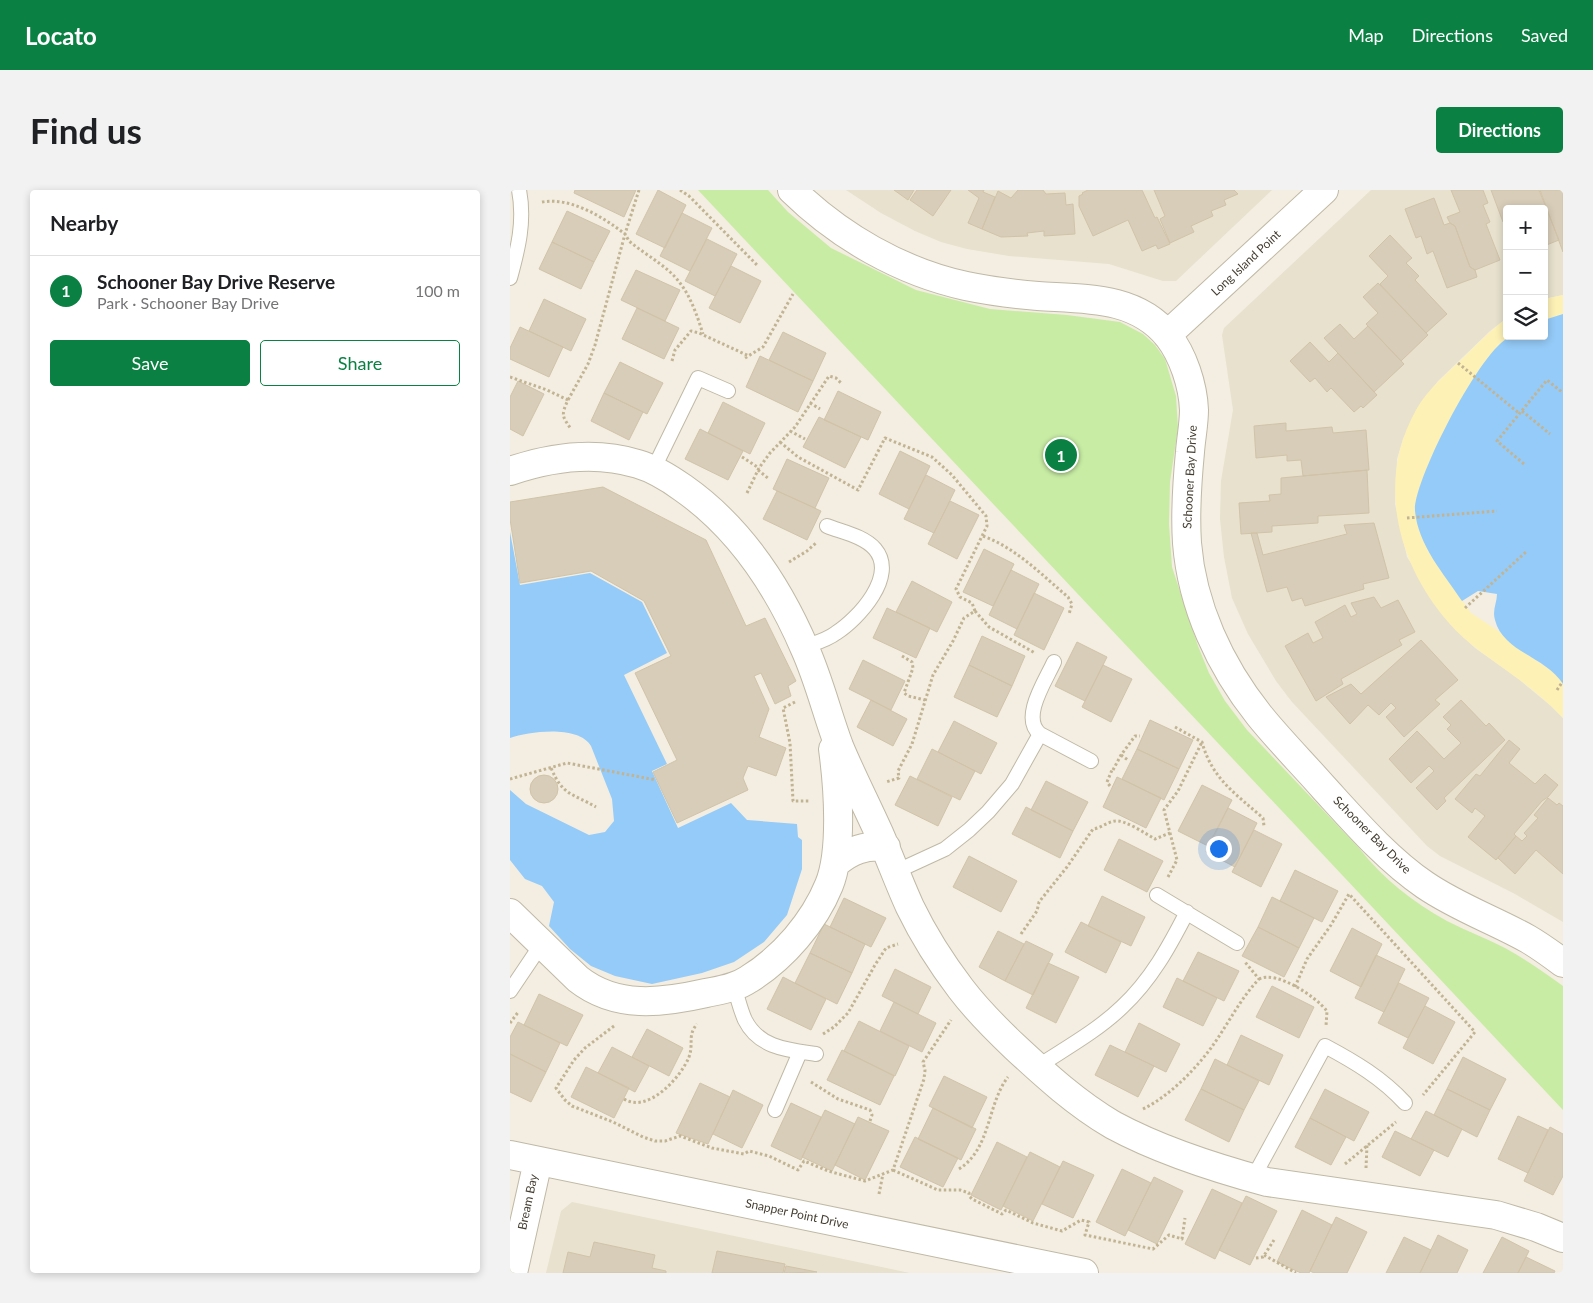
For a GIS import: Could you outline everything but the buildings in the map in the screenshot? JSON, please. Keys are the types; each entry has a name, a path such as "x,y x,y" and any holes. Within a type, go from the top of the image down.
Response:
{"street":[{"name":"Schooner Bay Drive","path":"792,190 816,212 855,240 899,263 926,274 964,286 1009,294 1102,300 1145,315 1167,335 1186,369 1194,409 1185,515 1190,572 1208,633 1236,683 1258,714 1332,797 1408,872 1442,896 1527,939 1563,963"},
{"name":"Long Island Point","path":"1167,335 1324,190"},
{"path":"510,471 551,460 590,457 634,463 653,470 675,482 714,512 740,540 767,576 804,647 840,748 849,797 836,863 824,896 803,929 765,968 748,980 729,988 673,1000 646,1002 611,996 591,988 572,974 510,914"},
{"path":"849,797 886,847 908,903 924,934 967,997 1031,1062 1079,1101 1113,1125 1200,1163 1267,1182 1496,1215 1536,1227 1563,1238"},
{"path":"836,863 856,849 867,846 886,847"},
{"name":"Snapper Point Drive","path":"510,1155 1079,1272"},
{"name":"Bream Bay","path":"513,1273 538,1161"}],"lane":[{"path":"510,278 520,236 522,205 519,190"},
{"path":"653,470 698,378 728,391"},
{"path":"804,647 830,637 848,625 872,596 882,575 882,562 873,547 859,538 827,526"},
{"path":"1054,662 1032,713 1033,726 1040,734 1091,761"},
{"path":"896,872 945,849 988,812 1016,778 1040,734"},
{"path":"1157,895 1237,943"},
{"path":"1031,1062 1091,1033 1130,1000 1160,961 1187,912"},
{"path":"510,991 541,945"},
{"path":"729,988 757,1037 771,1045 816,1054"},
{"path":"1253,1178 1325,1046 1380,1078 1405,1103"},
{"path":"774,1110 800,1052"}],"path":[{"path":"574,434 562,413 588,364 595,345 639,190"},
{"path":"680,190 757,265"},
{"path":"522,205 553,200 568,203 596,215 625,234 630,241 677,279 693,306 703,334"},
{"path":"672,361 675,350 691,331 703,334 747,357 763,347 793,294"},
{"path":"1458,363 1550,434"},
{"path":"747,493 758,469 790,432 829,376 836,378 842,384"},
{"path":"510,377 547,390 568,400"},
{"path":"1524,464 1497,441 1547,380 1563,393"},
{"path":"810,403 820,409"},
{"path":"790,432 805,439"},
{"path":"780,442 798,457 858,490 885,438 932,458 958,480 986,516 987,526 983,536 956,589 960,597 972,603 975,611 989,626 1021,646 1054,662"},
{"path":"742,457 769,478"},
{"path":"1407,518 1497,511"},
{"path":"767,576 810,549 818,541 827,526"},
{"path":"983,536 995,540 1011,550 1068,597 1072,604 1069,614"},
{"path":"1465,608 1526,552"},
{"path":"801,696 796,702 783,708 790,743 793,800 818,801 820,806 899,778 898,771 912,744 933,675 953,641 960,624 964,618 975,611"},
{"path":"902,656 912,662 913,668 904,693 908,696 925,700"},
{"path":"1557,690 1563,681"},
{"path":"1176,727 1202,742 1206,756 1219,779 1263,818 1264,826"},
{"path":"1113,770 1120,755 1130,741 1135,736 1140,736"},
{"path":"1157,895 1177,860 1164,810 1178,791 1202,742"},
{"path":"1120,755 1128,760"},
{"path":"511,779 567,763 656,780"},
{"path":"551,768 559,786 596,808"},
{"path":"1021,934 1037,910 1039,902 1067,868 1093,830 1116,820 1124,822 1155,839 1170,833"},
{"path":"1295,987 1307,959 1331,925 1349,894 1475,1032 1422,1097"},
{"path":"1220,932 1259,979"},
{"path":"817,1037 834,1027 848,1013 886,948 924,934"},
{"path":"1113,1125 1148,1106 1176,1086 1210,1050 1259,979 1269,976 1314,997 1327,1011 1325,1046"},
{"path":"624,1100 634,1104 648,1100 660,1093 677,1077 689,1056 691,1031 729,988"},
{"path":"893,1170 924,1079 925,1070 923,1062 967,997"},
{"path":"646,1002 592,1042 574,1060 556,1088 568,1103 655,1141 665,1141 680,1136 712,1148 744,1154 748,1151 769,1156 798,1170 804,1160 828,1171 866,1182 893,1170 938,1190 960,1190 969,1193 972,1199 1002,1214 1006,1210 1033,1223 1062,1231 1081,1220 1090,1222 1085,1235 1153,1249 1169,1236 1182,1239 1185,1218"},
{"path":"959,1169 966,1165 978,1147 989,1123 1001,1086 1031,1062"},
{"path":"793,1071 838,1099 870,1110 872,1113 870,1121"},
{"path":"1338,1170 1398,1121"},
{"path":"879,1194 883,1174"},
{"path":"1256,1258 1264,1255 1274,1240"},
{"path":"1264,1255 1296,1273"}],"shaded area":[{"path":"846,190 1272,190 1176,281 1163,281 1109,264 1009,256 967,249 941,242 881,213"},
{"path":"1371,190 1563,190 1563,295 1548,298 1548,205 1503,205 1503,321 1490,331 1438,381 1417,409 1403,439 1397,459 1395,504 1407,557 1450,624 1475,648 1516,677 1563,718 1563,922 1515,894 1440,856 1427,846 1292,702 1276,681 1248,634 1232,598 1224,557 1220,519 1221,481 1233,410 1222,335 1224,328"},
{"path":"572,1202 910,1273 546,1273 561,1211"}],"green space":[{"path":"698,190 768,190 788,212 831,248 916,290 990,309 1067,315 1120,322 1143,334 1155,345 1165,359 1176,396 1178,428 1170,482 1169,524 1172,567 1209,673 1225,701 1247,730 1388,880 1434,914 1505,948 1563,986 1563,1110"}],"sand":[{"path":"1563,295 1563,314 1548,319 1548,298"},
{"path":"1503,321 1503,340 1506,340 1497,347 1481,367 1430,459 1427,549 1471,613 1500,632 1513,645 1559,677 1563,684 1563,718 1539,696 1472,645 1449,623 1431,600 1416,575 1405,548 1398,521 1395,493 1397,465 1404,437 1416,410 1439,381"}],"water":[{"path":"1563,314 1563,684 1546,667 1507,640 1500,631 1494,616 1497,594 1478,591 1462,601 1426,547 1417,524 1415,511 1417,495 1437,445 1451,416 1483,364 1498,346 1506,340 1548,340 1548,319"},
{"path":"510,532 520,585 590,573 642,602 667,653 624,675 667,764 652,771 678,828 731,803 747,820 797,824 798,837 802,840 802,869 787,915 764,942 734,962 702,973 652,984 615,976 591,966 570,949 549,926 554,902 542,886 525,879 510,860 510,790 526,804 589,835 605,832 614,821 612,799 591,746 585,739 565,732 529,733 510,738"}],"place":[{"name":"Schooner Bay Drive Reserve","path":"1061,455"}]}
